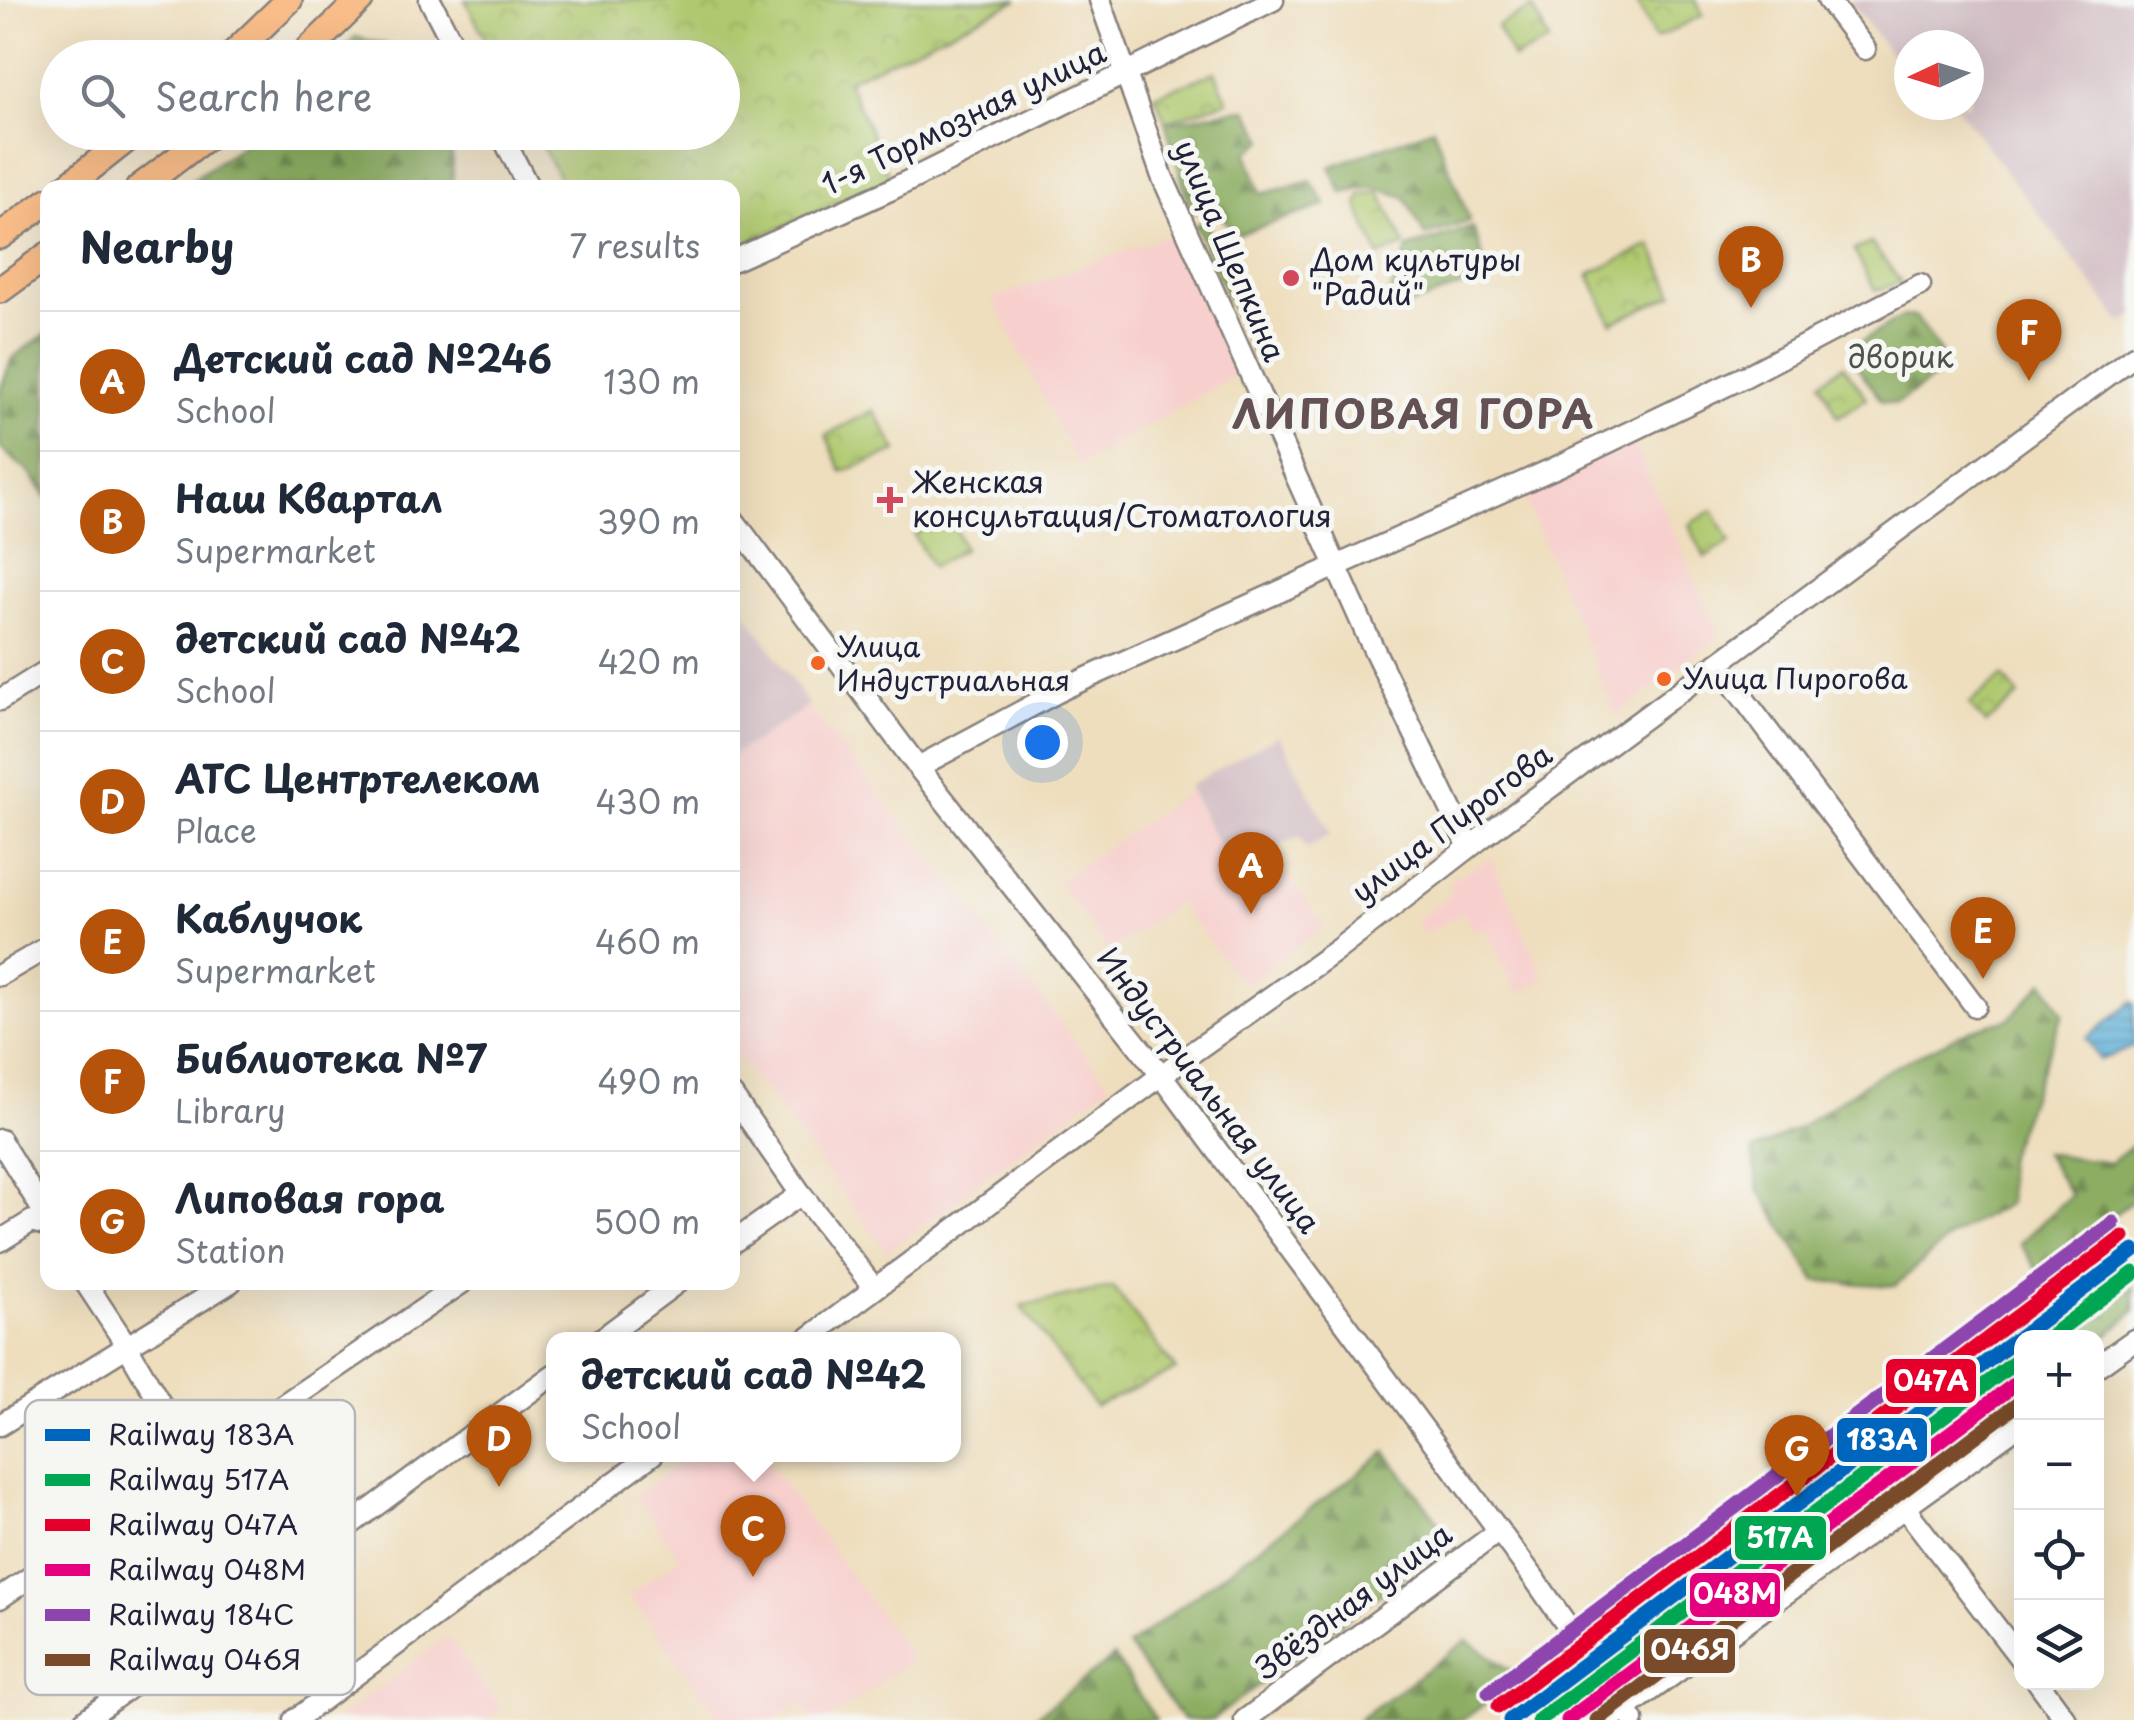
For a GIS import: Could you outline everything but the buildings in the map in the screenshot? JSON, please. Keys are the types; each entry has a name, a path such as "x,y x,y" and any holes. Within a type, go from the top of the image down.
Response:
{"main road":[{"path":"248,40 290,0"},
{"path":"319,40 360,0"},
{"path":"75,180 113,150"},
{"path":"150,180 189,150"},
{"path":"0,236 40,206"},
{"path":"0,290 40,261"}],"street":[{"path":"430,0 451,40"},
{"name":"улица Щепкина","path":"1100,0 1162,176 1335,564 1469,847"},
{"name":"1-я Тормозная улица","path":"740,257 890,190 1273,0"},
{"path":"1828,0 1865,49"},
{"path":"510,150 526,180"},
{"path":"918,766 1065,688 1656,420 1920,285"},
{"name":"улица Пирогова","path":"816,1332 2134,356"},
{"name":"Индустриальная улица","path":"740,533 1162,1076 1500,1531 1623,1716"},
{"path":"1718,662 1975,1006"},
{"path":"0,700 40,675"},
{"path":"0,975 40,952"},
{"path":"740,1106 800,1194 874,1288"},
{"path":"0,1140 40,1209"},
{"path":"740,1237 800,1194"},
{"path":"0,1241 32,1221 40,1222"},
{"path":"90,1290 158,1400"},
{"path":"40,1400 219,1290"},
{"path":"289,1400 450,1290"},
{"path":"643,1290 650,1302"},
{"path":"611,1332 667,1290"},
{"path":"2104,1362 2134,1340"},
{"path":"355,1522 546,1380"},
{"path":"0,1425 25,1409"},
{"path":"1623,1716 2014,1429"},
{"path":"355,1675 642,1462"},
{"path":"1905,1508 2014,1651"},
{"name":"Звёздная улица","path":"1245,1720 1500,1531"},
{"path":"0,1598 25,1581"},
{"path":"2044,1690 2066,1720"},
{"path":"85,1720 119,1695"},
{"path":"295,1720 329,1695"}],"shaded area":[{"path":"1849,0 2134,0 2134,315 2122,323 1966,120 1984,120 1984,30 1894,30 1893,57"},
{"path":"1171,234 1236,375 1078,466 993,299"},
{"path":"1631,436 1720,636 1616,716 1520,487"},
{"path":"740,604 809,706 740,750"},
{"path":"809,706 1110,1085 887,1252 740,1058 740,750"},
{"path":"1279,735 1331,834 1307,848 1300,836 1230,868 1188,786"},
{"path":"1189,791 1230,868 1271,851 1324,926 1244,986 1178,902 1110,952 1057,882"},
{"path":"1490,858 1545,978 1518,993 1486,929 1473,929 1463,912 1424,934 1415,922 1452,893 1449,881"},
{"path":"681,1462 767,1462 912,1658 829,1720 813,1720 799,1702 774,1720 721,1720 629,1595 680,1557 635,1496"},
{"path":"448,1636 502,1709 488,1720 337,1720"}],"green space":[{"path":"465,0 1018,0 847,80 891,179 740,246 740,180 560,180 544,150 740,150 740,40 486,40"},
{"path":"1636,0 1696,0 1703,15 1655,39"},
{"path":"1533,8 1549,42 1513,59 1497,26"},
{"path":"1215,72 1228,101 1165,122 1155,95"},
{"path":"1247,109 1265,140 1247,153 1261,194 1311,181 1326,205 1239,234 1215,211 1191,212 1165,122"},
{"path":"1433,128 1470,221 1425,236 1405,197 1374,187 1342,193 1330,167"},
{"path":"235,150 452,150 453,180 192,180"},
{"path":"1380,192 1405,245 1379,256 1358,206 1361,196"},
{"path":"1205,221 1264,354 1254,358 1195,225"},
{"path":"1473,227 1489,276 1390,313 1386,303 1408,248"},
{"path":"1871,243 1901,282 1875,291 1854,250"},
{"path":"1651,245 1674,294 1612,323 1589,274"},
{"name":"дворик","path":"1903,316 1916,317 1945,360 1942,373 1896,404 1881,401 1855,363 1857,344"},
{"path":"40,338 40,488 30,473 0,448 0,390 12,358"},
{"path":"1843,365 1867,398 1838,417 1821,382"},
{"path":"874,410 897,451 842,472 826,435"},
{"path":"1713,510 1730,542 1705,558 1689,525"},
{"path":"950,516 964,549 932,567 914,535"},
{"path":"2003,676 2019,696 1985,724 1969,704"},
{"path":"2044,981 2063,1014 2006,1161 2009,1203 1952,1235 1895,1286 1816,1281 1758,1188 1752,1151 1799,1128 1876,1076 1969,1030 2009,1019"},
{"path":"2134,1144 2134,1200 2037,1270 2020,1243 2071,1195 2044,1153 2110,1163"},
{"path":"2134,1286 2134,1311 2104,1339 2104,1330 2072,1330"},
{"path":"1113,1287 1176,1370 1095,1406 1021,1306"},
{"path":"2014,1372 2014,1403 1877,1499 1683,1645 1666,1639 1690,1613 1850,1499"},
{"path":"1386,1452 1452,1540 1212,1720 1183,1720 1128,1646"},
{"path":"1467,1640 1522,1678 1462,1720 1358,1720"},
{"path":"1114,1657 1156,1720 1031,1720"}],"water":[{"path":"2131,1002 2134,1047 2100,1060 2086,1039"}],"rail line":[{"name":"184С","path":"1489,1692 2113,1223"},
{"name":"047А","path":"1499,1706 2123,1237"},
{"name":"183А","path":"1510,1720 2134,1251"},
{"name":"517А","path":"2059,1330 2134,1273"},
{"name":"517А","path":"1539,1720 2014,1363"},
{"name":"048М","path":"1568,1720 2014,1385"},
{"name":"046Я","path":"1597,1720 2014,1407"}],"place":[{"name":"Дом культуры \"Радий\"","path":"1291,278"},
{"name":"Наш Квартал","path":"1751,308"},
{"name":"Библиотека №7","path":"2029,381"},
{"name":"Женская консультация/Стоматология","path":"890,500"},
{"name":"Улица Индустриальная","path":"818,663"},
{"name":"Улица Пирогова","path":"1664,679"},
{"name":"Детский сад №246","path":"1251,914"},
{"name":"Каблучок","path":"1983,979"},
{"name":"АТС Центртелеком","path":"499,1487"},
{"name":"Липовая гора","path":"1797,1497"},
{"name":"детский сад №42","path":"753,1577"}],"district":[{"name":"ЛИПОВАЯ ГОРА","path":"1414,415"}]}
